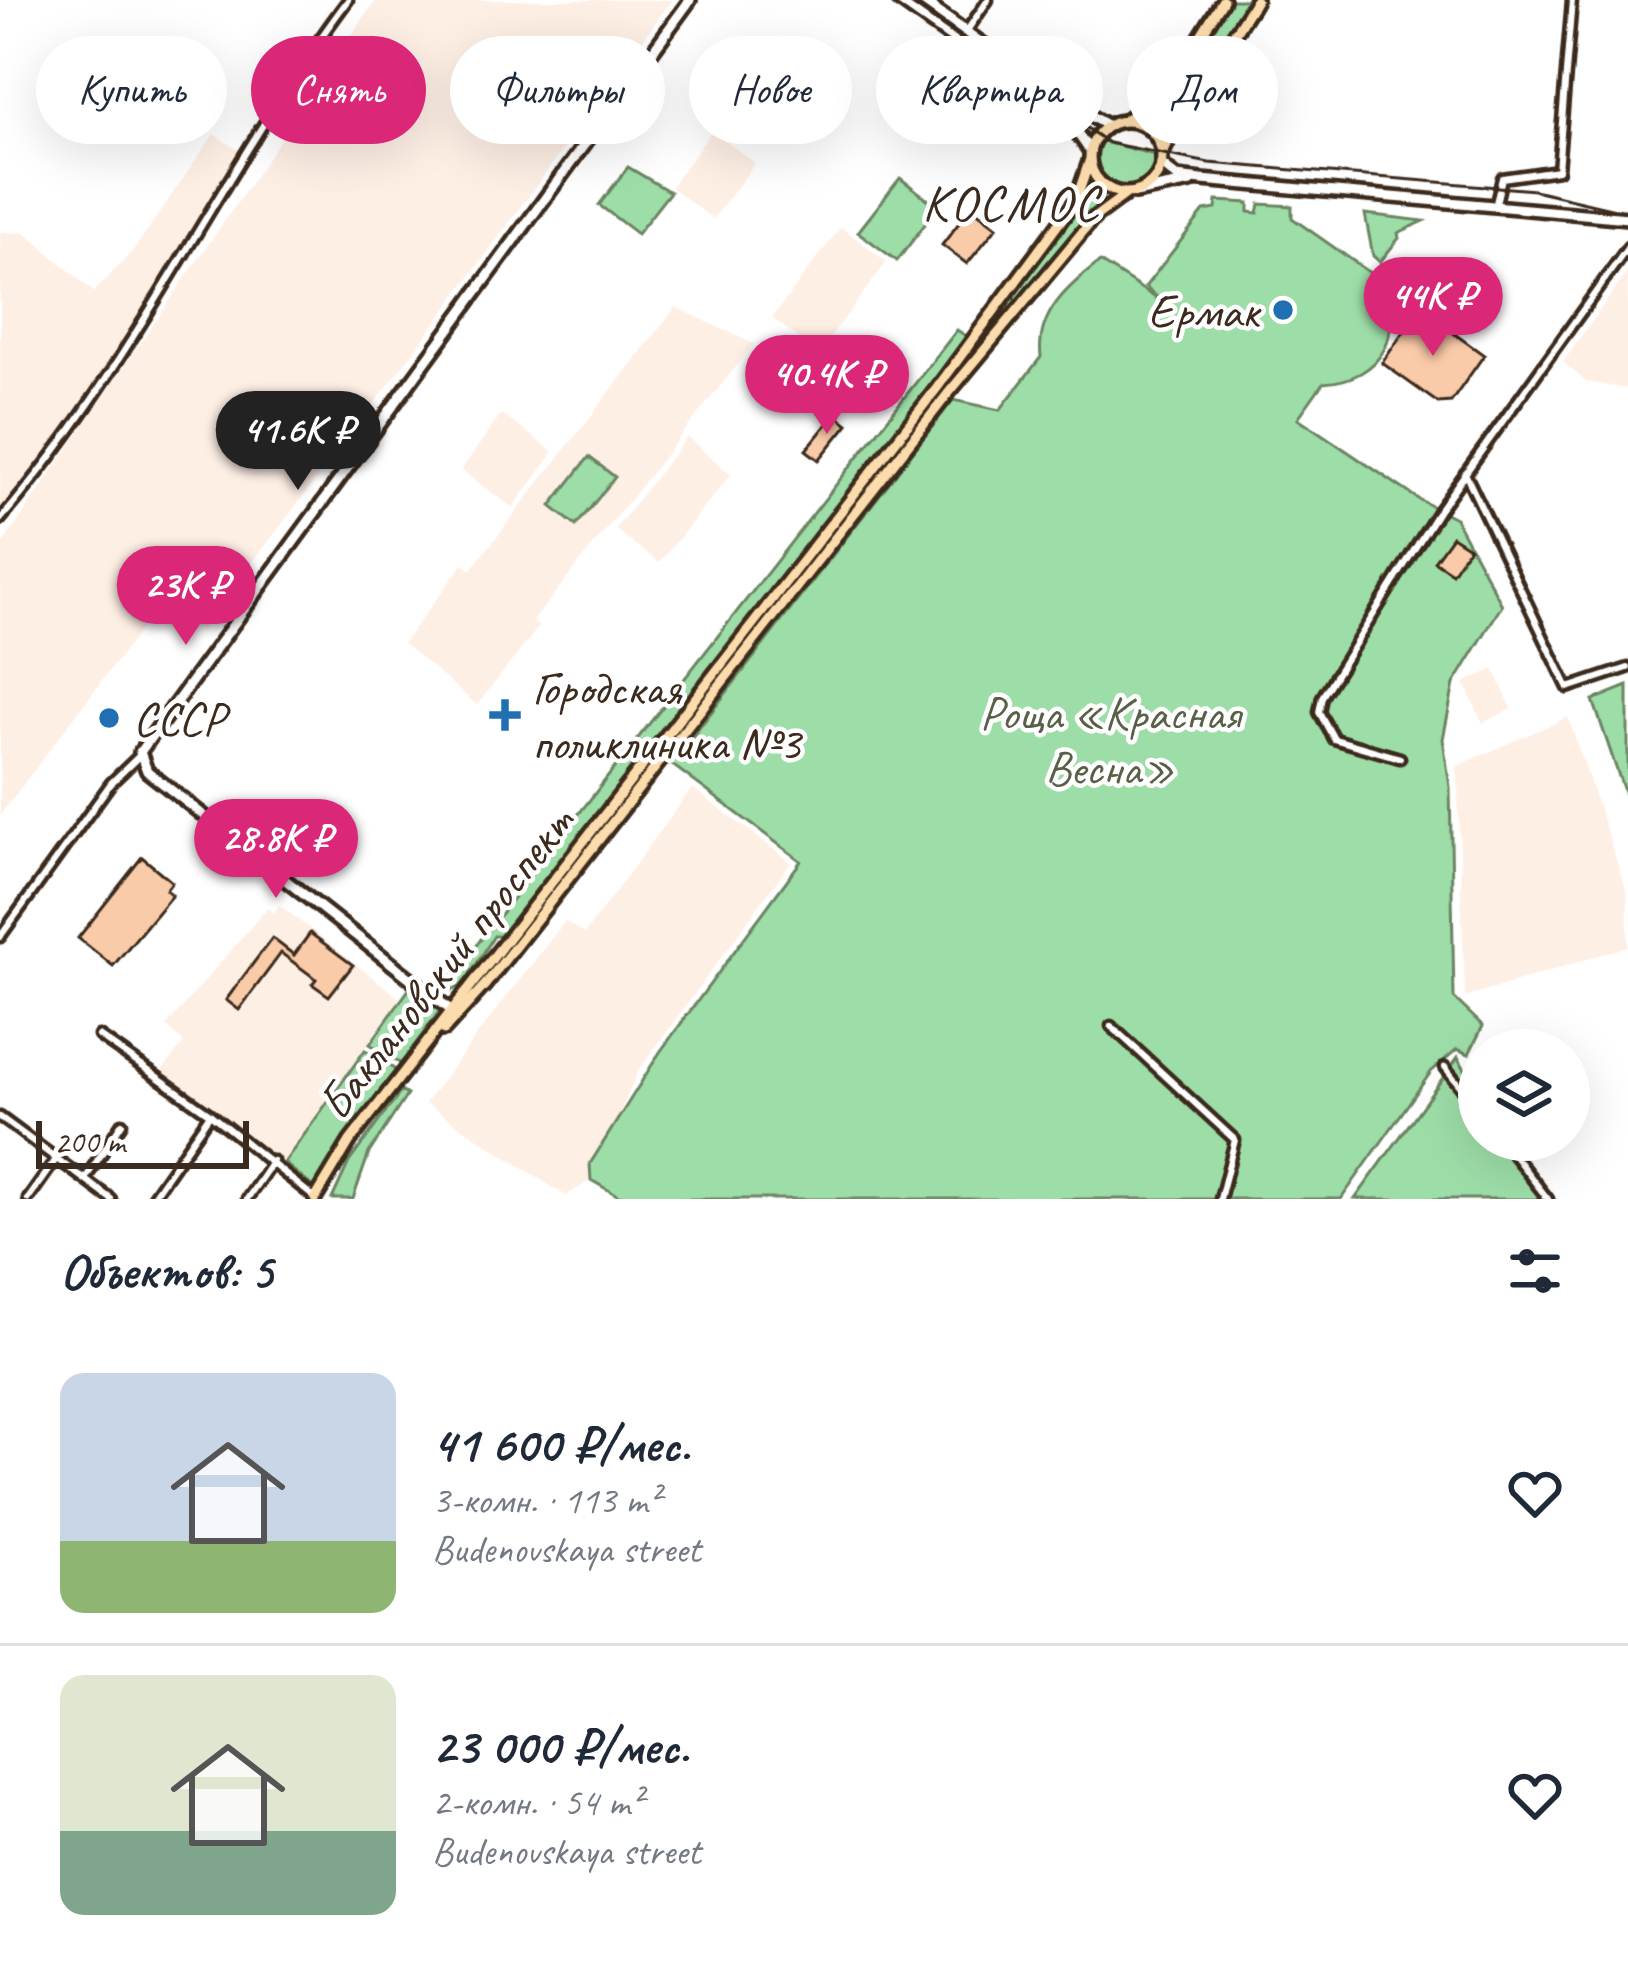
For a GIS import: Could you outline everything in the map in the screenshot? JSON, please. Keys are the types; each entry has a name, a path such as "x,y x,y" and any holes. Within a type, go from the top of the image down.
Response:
{"main road":[{"path":"454,1013 147,771 140,755 183,689 690,0"},
{"path":"898,0 949,36"},
{"path":"921,0 1080,112 1108,126"},
{"path":"1090,155 1097,135 1168,88 1223,0"},
{"path":"1130,194 1153,181 1178,122 1256,0"},
{"path":"1124,121 1150,130 1161,161 1177,177 1628,218"},
{"path":"1083,144 1097,178 1130,194 1202,180"},
{"name":"Баклановский проспект","path":"454,1013 1076,200 1090,155"},
{"name":"Баклановский проспект","path":"317,1199 350,1141 959,383 1095,218 1130,194"}],"street":[{"path":"0,520 104,382 165,278 348,0"},
{"path":"963,36 988,0"},
{"path":"1494,209 1502,178 1558,170 1572,0"},
{"path":"1400,758 1334,739 1319,712 1322,697 1436,507 1628,247"},
{"path":"946,374 959,383"},
{"path":"1465,473 1568,688 1628,668"},
{"path":"0,938 110,783 140,755"},
{"path":"1111,1026 1235,1140 1220,1199"},
{"path":"99,1036 273,1161 317,1199"},
{"path":"1445,1067 1458,1083"},
{"path":"151,1199 210,1114"},
{"path":"0,1117 110,1199"},
{"path":"85,1179 122,1123"},
{"path":"28,1199 56,1158"},
{"path":"247,1199 273,1161"},
{"path":"1518,1161 1548,1199"}],"shaded area":[{"path":"376,0 672,0 646,36 450,36 450,144 567,144 201,630 162,601 0,815 0,548 277,144 426,144 426,36 351,36"},
{"path":"227,142 240,151 97,382 0,515 0,232 26,233 94,292 132,252 207,144"},
{"path":"702,144 729,144 755,163 713,219 670,187"},
{"path":"841,227 887,262 818,353 772,318"},
{"path":"1628,271 1628,389 1586,382 1563,362"},
{"path":"676,307 754,344 533,621 539,627 477,705 403,643 463,564 471,570"},
{"path":"501,414 554,452 513,508 461,470"},
{"path":"687,437 731,474 659,563 615,529"},
{"path":"1494,669 1512,709 1483,723 1464,683"},
{"path":"1568,717 1628,895 1628,946 1465,998 1457,766"},
{"path":"692,788 791,862 638,1071 591,1180 566,1196 425,1103 565,921 584,934"},
{"path":"279,905 401,999 284,1162 161,1072 184,1043 166,1026 267,908 274,913"}],"green space":[{"path":"1227,0 1250,0 1227,36 1204,36"},
{"path":"1103,141 1159,156 1151,178 1132,189 1105,182 1094,162 1097,144"},
{"path":"628,167 670,192 637,234 599,205"},
{"path":"900,178 938,207 897,261 858,232"},
{"path":"1092,189 1103,198 962,376 953,374 986,324"},
{"name":"Роща «Красная Весна»","path":"1217,201 1249,203 1249,212 1258,213 1260,204 1292,206 1292,218 1379,279 1391,317 1384,350 1361,373 1323,383 1298,418 1418,499 1455,518 1502,605 1454,684 1443,739 1450,787 1454,998 1482,1029 1458,1029 1458,1049 1431,1072 1341,1199 624,1199 591,1180 590,1164 660,1052 801,861 671,764 953,400 1000,410 1041,357 1044,327 1057,302 1100,262 1165,304 1145,287 1204,211 1216,209"},
{"path":"1365,214 1424,221 1398,233 1380,262 1373,256"},
{"path":"957,330 966,336 935,383 502,936 494,936 462,987 448,991 449,980"},
{"path":"945,384 949,386 491,971 489,969"},
{"path":"589,457 615,477 576,526 551,506"},
{"path":"1628,686 1628,803 1593,700"},
{"path":"412,985 441,1009 401,1064 370,1044"},
{"path":"365,1050 397,1071 313,1187 284,1163"},
{"path":"1458,1057 1458,1161 1521,1161 1548,1199 1355,1199"},
{"path":"401,1091 407,1095 369,1153 353,1199 332,1199 349,1162"}],"building":[{"name":"КОСМОС","path":"971,207 997,227 967,264 942,245"},
{"path":"1420,309 1484,355 1451,402 1438,403 1382,363"},
{"path":"835,414 848,424 819,460 806,450"},
{"path":"1452,536 1469,547 1452,573 1434,561"},
{"path":"142,857 172,882 166,890 172,895 113,966 78,938"},
{"path":"310,933 353,965 329,996 312,984 316,979 281,953 239,1010 226,1000 272,938 294,955"}],"tram line":[{"path":"905,0 1108,143 1209,163 1534,190 1628,212"}],"place":[{"name":"Ермак","path":"1283,310"},
{"name":"Городская поликлиника №3","path":"505,715"},
{"name":"СССР","path":"109,718"}],"district":[{"name":"КОСМОС","path":"1012,202"}]}
